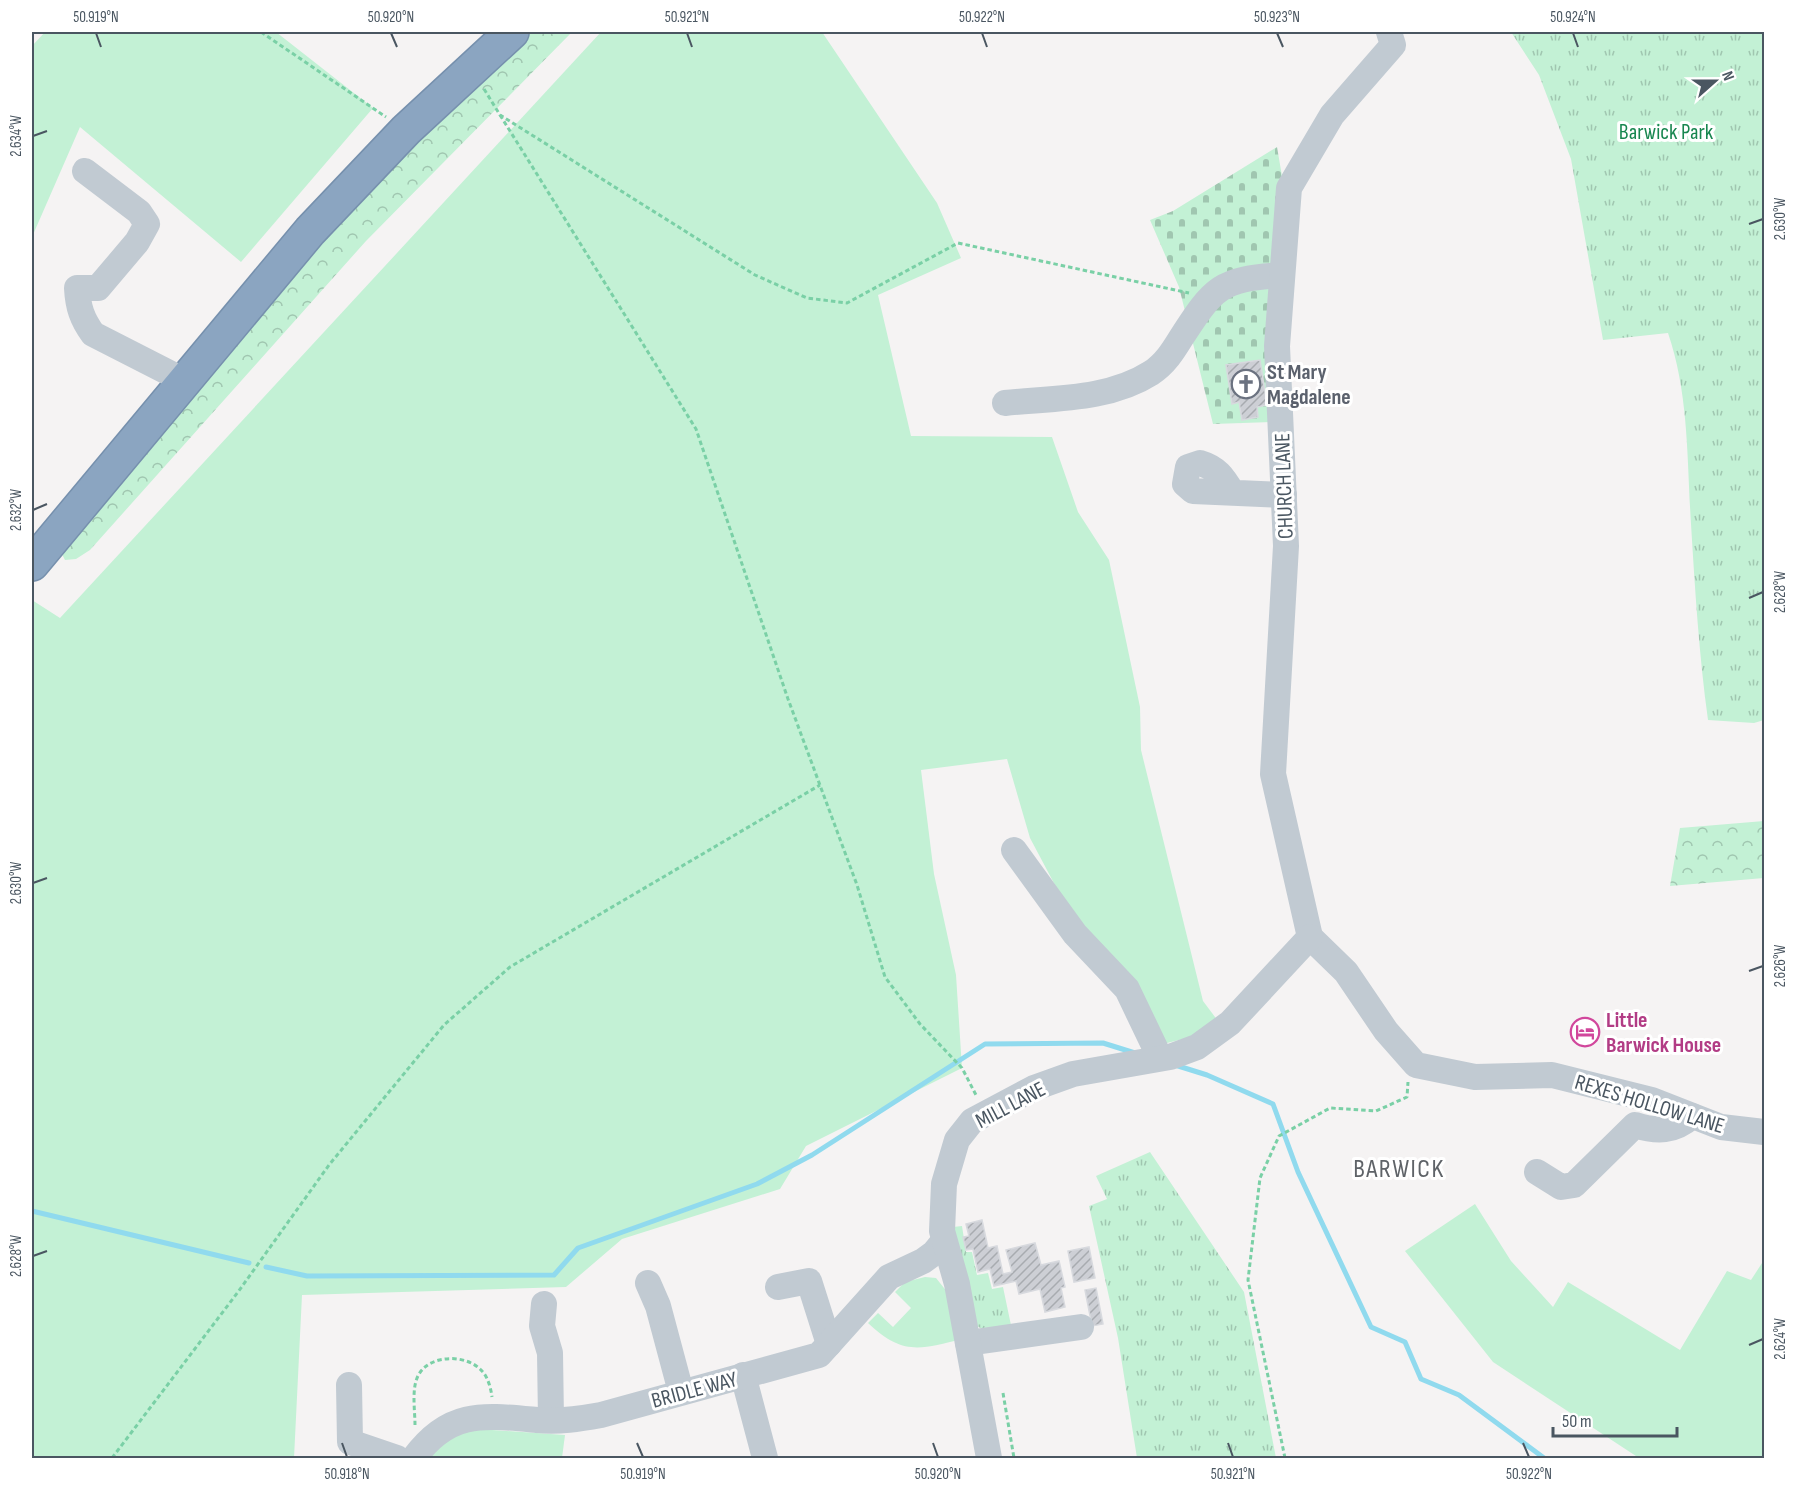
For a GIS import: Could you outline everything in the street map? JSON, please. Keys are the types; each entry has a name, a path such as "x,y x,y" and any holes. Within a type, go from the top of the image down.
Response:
{"highway":[{"path":"32,564 310,231 406,130 512,32"}],"street":[{"name":"CHURCH LANE","path":"1310,937 1273,774 1286,546 1278,346 1289,188 1332,115 1393,45 1389,32"},
{"path":"85,171 139,212 147,224 138,242 98,288 77,288 78,306 83,320 93,334 185,381"},
{"path":"1005,403 1085,395 1133,384 1168,359 1206,300 1224,285 1247,278 1282,275"},
{"path":"1232,492 1284,495"},
{"path":"1014,850 1075,934 1127,989 1160,1058"},
{"name":"REXES HOLLOW LANE","path":"1310,937 1346,972 1386,1030 1416,1065 1475,1077 1552,1075 1642,1097 1721,1127 1764,1132"},
{"name":"MILL LANE","path":"989,1458 957,1284 943,1242 942,1214 949,1161 962,1134 972,1121 1034,1088 1073,1074 1160,1058 1197,1047 1230,1023 1310,937"},
{"path":"1537,1172 1561,1187 1574,1185 1635,1125 1653,1131 1673,1129 1692,1116"},
{"name":"BRIDLE WAY","path":"418,1452 444,1428 462,1419 495,1416 572,1420 601,1415 819,1355 889,1277 923,1261 943,1242"},
{"path":"778,1287 809,1281 829,1344"},
{"path":"648,1283 658,1306 681,1392"},
{"path":"544,1304 542,1326 550,1353 551,1420"},
{"path":"968,1343 1081,1327"},
{"path":"743,1375 765,1458"},
{"path":"349,1385 350,1442 397,1458"}],"path":[{"path":"261,32 406,130"},
{"path":"471,70 696,429 788,699 857,885 885,977 920,1024 962,1068 985,1113"},
{"path":"501,115 755,275 807,298 848,303 958,243 1189,293 1198,291"},
{"path":"112,1458 238,1292 329,1165 444,1025 510,967 820,785"},
{"path":"1285,1458 1248,1280 1260,1178 1279,1136 1330,1108 1376,1111 1407,1096 1410,1058"},
{"path":"418,1452 415,1434 415,1385 419,1374 431,1362 442,1359 468,1361 483,1371 491,1389 495,1416"},
{"path":"1003,1393 1014,1458"}],"green space":[{"path":"45,32 276,32 373,108 241,262 80,127 32,237 32,46"},
{"path":"522,32 572,32 366,241 90,550 76,559 65,560 62,554 244,318"},
{"path":"601,32 822,32 937,203 961,258 878,295 911,436 1052,437 1078,512 1109,560 1140,707 1141,750 1203,1001 1218,1021 1195,1036 1163,1044 1073,919 1030,838 1007,759 921,770 934,874 956,975 962,1068 806,1146 780,1189 622,1239 566,1287 302,1295 294,1458 32,1458 32,600 60,618"},
{"name":"Barwick Park","path":"1511,32 1764,32 1764,720 1754,723 1708,720 1696,597 1686,428 1675,356 1668,333 1603,340 1571,159 1539,75"},
{"path":"1277,147 1283,182 1272,422 1213,424 1179,287 1150,220 1173,211"},
{"path":"1764,821 1764,878 1670,886 1680,828"},
{"path":"1150,1152 1244,1292 1276,1458 1137,1458 1118,1338 1089,1206 1107,1199 1096,1176"},
{"path":"1475,1204 1511,1261 1553,1307 1568,1282 1680,1350 1727,1271 1751,1280 1764,1260 1764,1458 1639,1458 1493,1362 1405,1251"},
{"path":"962,1226 966,1252 972,1252 977,1275 988,1273 992,1289 1003,1287 1012,1330 982,1329 972,1323 953,1227"},
{"path":"925,1277 936,1278 948,1293 962,1339 934,1346 912,1347 891,1341 868,1323 878,1313 893,1327 911,1308 895,1292 905,1282"},
{"path":"464,1428 565,1435 562,1458 427,1458 431,1451"}],"building":[{"name":"St Mary Magdalene","path":"1260,360 1267,405 1257,407 1258,417 1242,420 1239,402 1232,404 1226,365"},
{"path":"982,1220 988,1248 997,1246 1003,1274 1012,1272 1006,1250 1035,1243 1041,1265 1059,1261 1065,1287 1061,1288 1065,1307 1045,1312 1040,1289 1019,1294 1016,1281 994,1286 990,1269 978,1272 973,1249 966,1250 963,1237 969,1236 966,1224"},
{"path":"1089,1247 1095,1278 1074,1282 1068,1251"},
{"path":"1096,1288 1103,1324 1092,1326 1085,1290"}],"waterway":[{"path":"266,1267 307,1276 554,1275 578,1248 757,1184 812,1155 985,1044 1103,1043 1135,1053"},
{"path":"1175,1065 1207,1075 1273,1104 1298,1172 1371,1327 1405,1342 1421,1379 1459,1395 1544,1458"},
{"path":"32,1211 249,1263"}],"place":[{"name":"St Mary Magdalene","path":"1246,384"},
{"name":"Little Barwick House","path":"1585,1032"}],"district":[{"name":"BARWICK","path":"1399,1168"}]}
